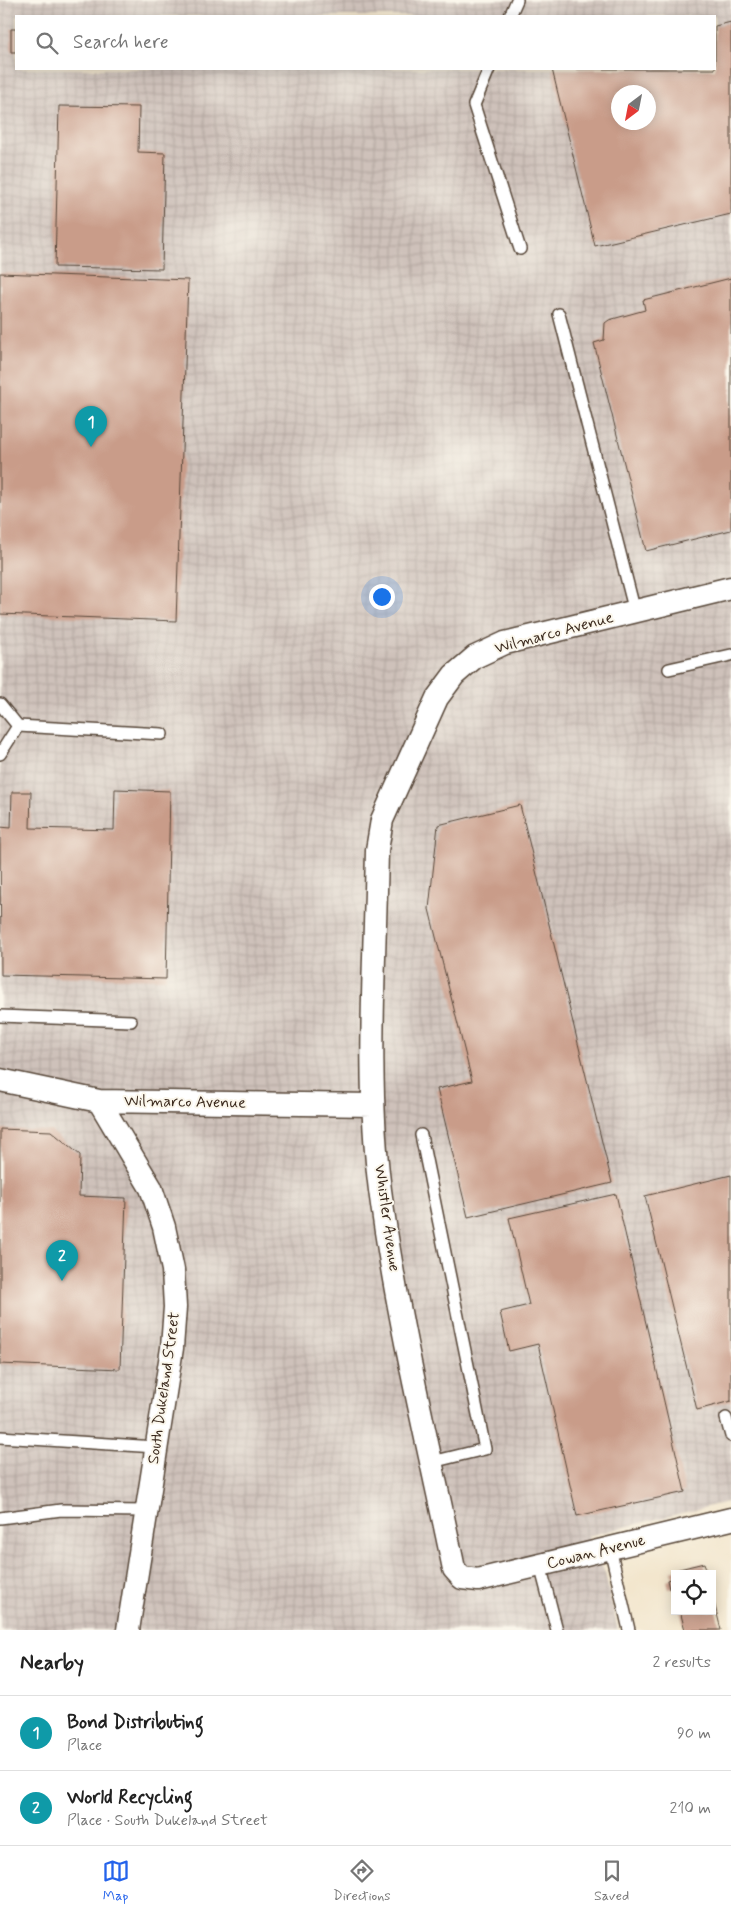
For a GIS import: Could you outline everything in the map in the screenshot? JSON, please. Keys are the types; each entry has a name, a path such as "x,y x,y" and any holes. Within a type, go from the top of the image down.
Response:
{"street":[{"name":"Wilmarco Avenue","path":"377,850 382,820 437,698 454,675 475,657 505,643 731,588"},
{"name":"Whistler Avenue","path":"377,850 373,1104 380,1190 400,1307 454,1569 462,1578"},
{"name":"Wilmarco Avenue","path":"0,1080 99,1101 373,1104"},
{"name":"South Dukeland Street","path":"99,1101 151,1188 164,1227 173,1270 176,1307 172,1348 128,1630"},
{"name":"Cowan Avenue","path":"462,1578 478,1580 731,1519"}],"lane":[{"path":"510,15 517,0"},
{"path":"489,70 474,105 520,249"},
{"path":"559,314 635,612"},
{"path":"669,670 731,655"},
{"path":"0,704 18,726 162,734"},
{"path":"0,754 18,726"},
{"path":"0,1016 131,1021"},
{"path":"422,1134 485,1449 432,1462"},
{"path":"726,1418 731,1436"},
{"path":"0,1437 156,1448"},
{"path":"0,1518 62,1510 146,1511"},
{"path":"610,1548 630,1630"},
{"path":"540,1565 557,1630"}],"shaded area":[{"path":"0,0 731,0 731,1501 588,1536 605,1573 618,1630 0,1630"}],"building":[{"path":"731,22 731,214 595,246 552,70 716,70 716,26"},
{"path":"11,29 15,29 15,52 11,52"},
{"path":"59,106 139,107 138,152 165,153 162,269 55,267"},
{"path":"0,273 188,280 176,621 0,614"},
{"path":"731,278 731,530 646,551 594,343 604,340 605,323 609,320 645,310 643,300"},
{"path":"115,789 170,791 166,979 1,975 0,827 11,828 12,792 31,792 30,828 114,830"},
{"path":"520,805 612,1183 468,1217 437,1089 472,1081 429,909 438,825"},
{"path":"0,1129 51,1131 80,1155 79,1196 126,1198 120,1369 0,1364"},
{"path":"731,1175 731,1401 697,1410 645,1196"},
{"path":"616,1194 685,1492 577,1516 538,1344 509,1351 500,1312 529,1305 509,1218"},
{"path":"704,1563 706,1570 675,1570"},
{"path":"671,1579 671,1589 669,1589 667,1580"},
{"path":"716,1610 721,1630 685,1630 681,1615 716,1615"}],"place":[{"name":"Bond Distributing","path":"91,447"},
{"name":"World Recycling","path":"62,1281"}]}
